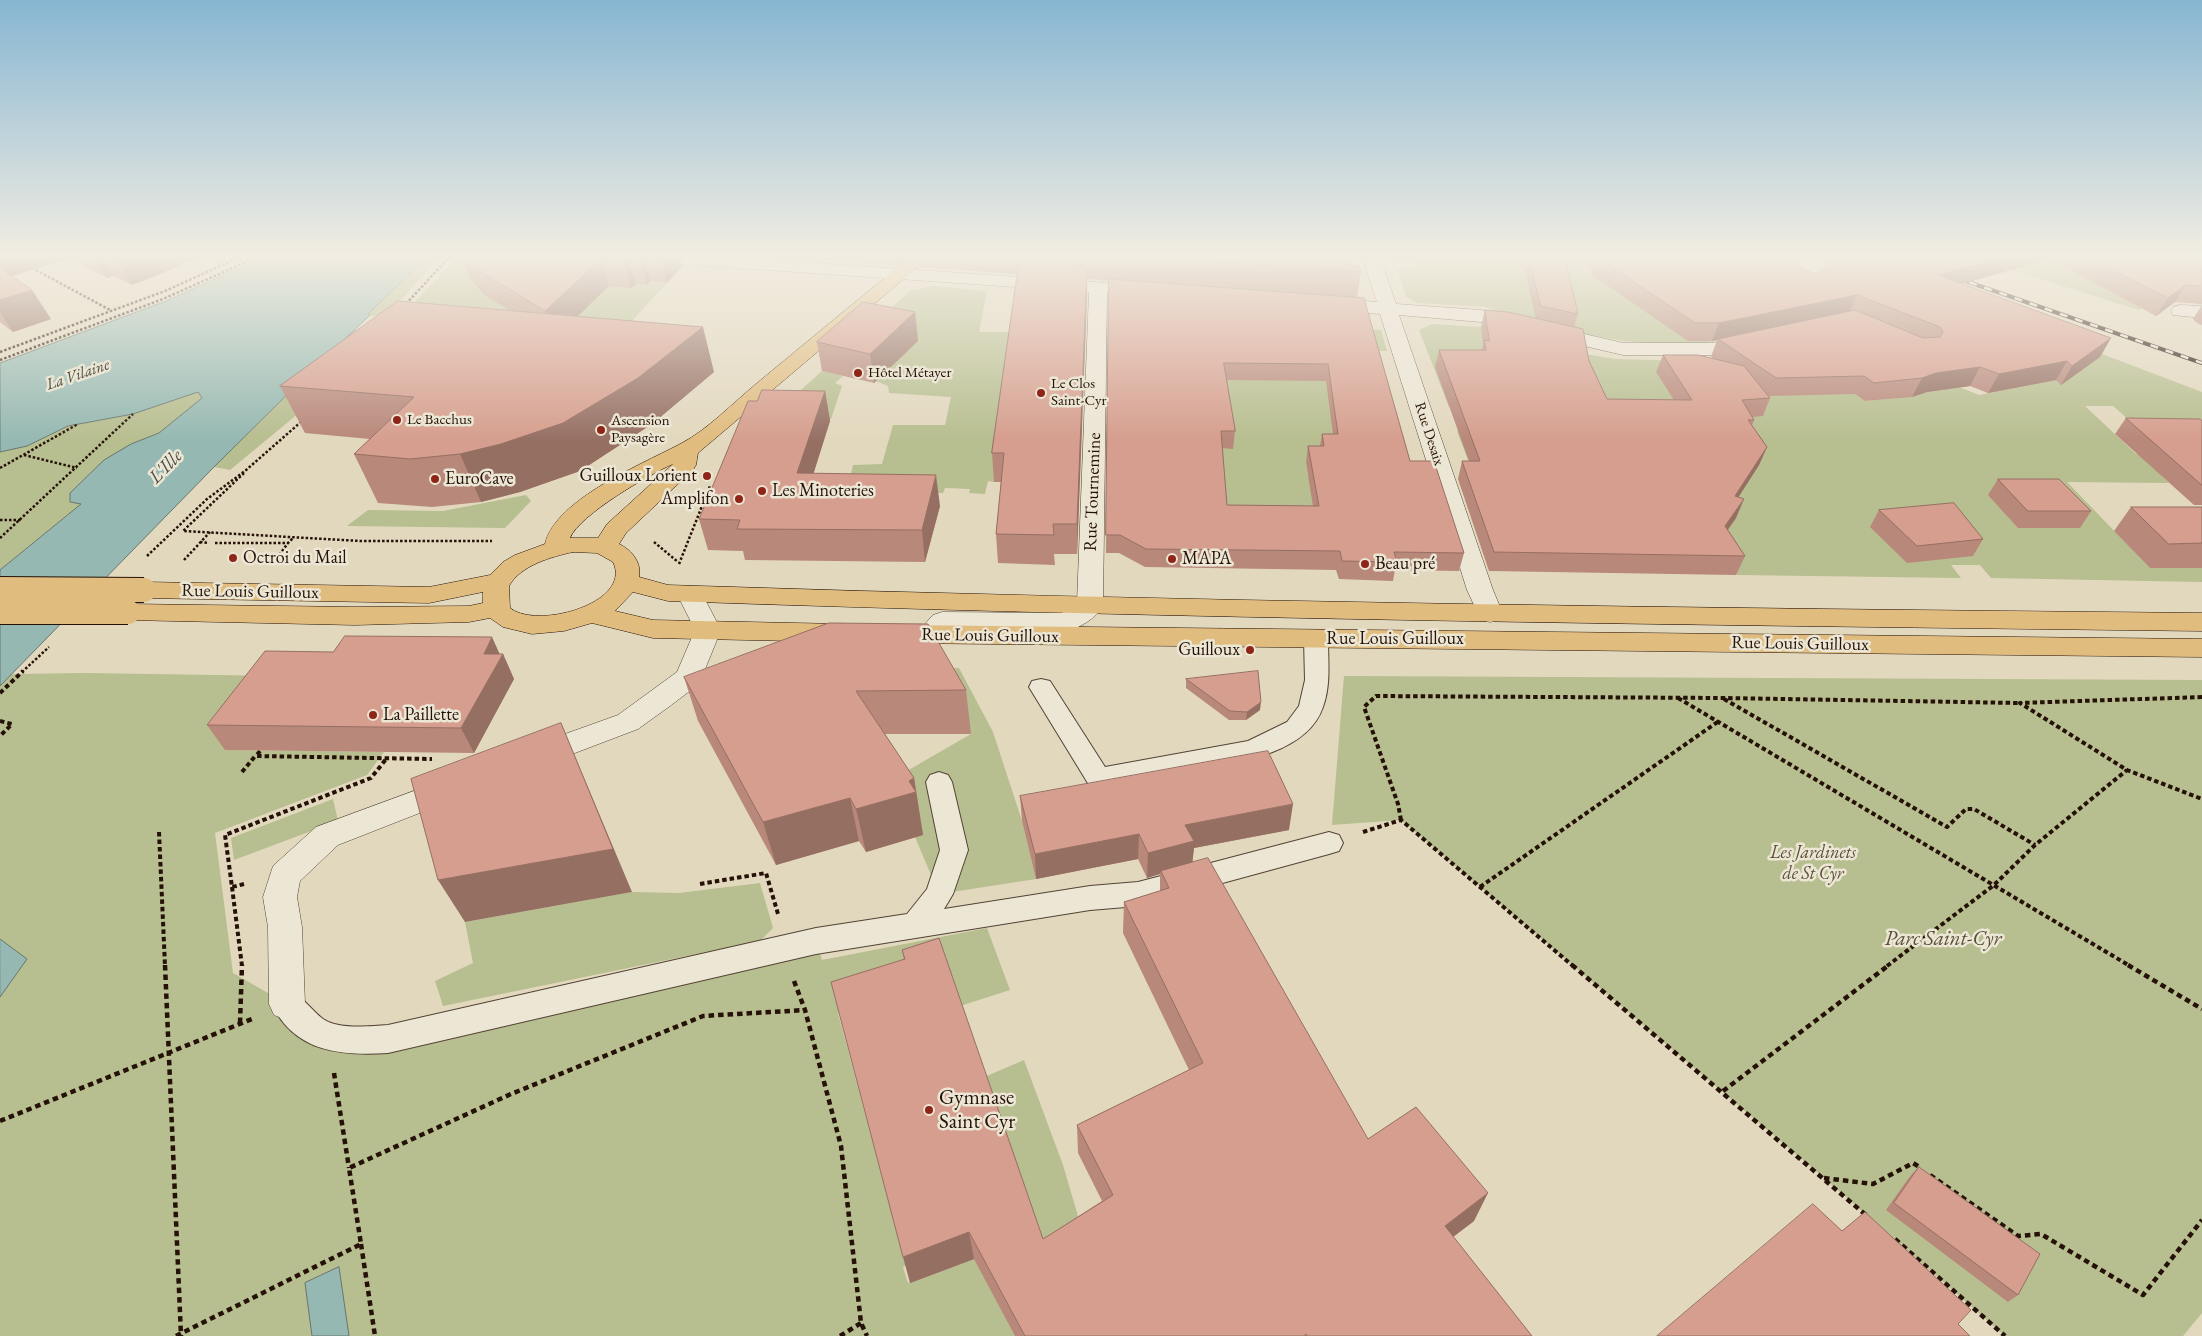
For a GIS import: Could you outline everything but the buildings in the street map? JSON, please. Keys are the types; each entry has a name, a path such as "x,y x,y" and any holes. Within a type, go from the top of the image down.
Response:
{"main road":[{"path":"556,548 559,534 613,489 662,460 687,451 848,316"},
{"path":"605,547 616,529 685,465 687,451"},
{"path":"582,545 605,547 616,552 625,560 628,570 627,582 619,594 606,605 569,622 548,625 529,625 513,621 497,608 494,592 499,581 522,560 556,548 582,545"},
{"name":"Rue Louis Guilloux","path":"0,588 429,595 499,581"},
{"name":"Rue Louis Guilloux","path":"627,582 668,593 1090,606 1490,614 2202,622"},
{"name":"Rue Louis Guilloux","path":"0,612 355,616 469,614 497,608"},
{"name":"Rue Louis Guilloux","path":"590,614 653,629 928,634 2202,648"}],"street":[{"name":"Rue Tournemine","path":"1090,606 1097,316"},
{"name":"Rue Desaix","path":"1392,316 1480,590 1490,614"},
{"path":"1482,316 1623,349 1712,349 1771,336"},
{"path":"509,767 628,722 689,677 708,630 690,594"},
{"path":"928,634 942,622 1068,622 1090,606"},
{"path":"287,1004 285,927 280,897 285,875 326,836 476,779"}],"lane":[{"path":"1040,687 1098,778 1252,750 1276,740 1296,728 1311,708 1317,680 1316,638"},
{"path":"916,925 939,894 954,850 939,782"},
{"path":"287,1004 315,1031 328,1036 359,1040 388,1039 816,941 1090,898 1138,894 1329,843"}],"path":[{"path":"0,352 97,316"},
{"path":"0,360 117,316"},
{"path":"0,538 133,414"},
{"path":"207,499 245,471 304,419"},
{"path":"0,468 78,424"},
{"path":"24,455 77,468"},
{"path":"183,531 241,478 245,471"},
{"path":"679,563 714,479"},
{"path":"0,520 21,520"},
{"path":"175,530 361,541 495,541"},
{"path":"183,561 210,532"},
{"path":"271,566 294,537"},
{"path":"200,542 209,543"},
{"path":"215,543 288,543"},
{"path":"1875,1222 1723,1091 1401,820 1398,804 1364,707 1376,696 1678,697 2020,703 2202,697"},
{"path":"1678,697 2202,1009"},
{"path":"1723,698 1947,827 1966,809 1974,809 2035,845"},
{"path":"2020,703 2127,770 2202,799"},
{"path":"0,721 12,724 0,736"},
{"path":"1480,887 1719,722"},
{"path":"242,772 260,750 256,756 436,759"},
{"path":"1723,1091 1994,886 2035,845 2127,770"},
{"path":"1329,843 1401,820"},
{"path":"159,832 180,1335 361,1244"},
{"path":"700,884 766,873 787,948"},
{"path":"232,887 242,961 240,1023"},
{"path":"795,986 805,1010 841,1146 861,1323 867,1336"},
{"path":"0,1121 287,1004"},
{"path":"349,1168 511,1094 703,1016 805,1010"},
{"path":"328,1036 375,1336"},
{"path":"1824,1178 1873,1184 1913,1163 2018,1236 2041,1234 2143,1295 2202,1220"},
{"path":"1890,1235 2005,1336"},
{"path":"840,1336 861,1323"}],"green space":[{"path":"486,316 636,316 629,324"},
{"path":"882,316 982,316 979,332 1014,332 994,482 988,481 985,494 969,493 970,489 945,488 943,493 847,492 853,465 882,464 893,425 945,425 951,397 889,393 888,386 876,381 867,330"},
{"path":"1519,316 1839,316 1706,343 1668,344 1623,341 1580,333"},
{"path":"1842,316 2003,316 2202,392 2202,435 2150,438 2113,406 2085,406 2136,454 2202,455 2159,473 2169,483 2067,482 2150,568 2202,559 2202,582 1991,578 1980,565 1951,565 1961,578 1737,575 1722,552 1493,460 1468,460 1457,431 1464,428 1596,410 1579,353 1615,359 1690,361 1844,386 1865,401 1898,398 1952,384 1979,395 2029,384"},
{"path":"1432,324 1481,327 1484,350 1463,407 1449,407 1419,330"},
{"path":"1345,328 1381,330 1387,351 1349,351 1351,452 1306,463 1308,477 1397,513 1210,522 1215,380 1265,380"},
{"path":"362,329 328,389 230,470 214,467 354,330"},
{"path":"822,371 843,376 835,383 842,386 831,419 768,420"},
{"path":"198,392 202,398 159,433 131,444 82,503 0,570 0,452 27,446 68,426 133,414"},
{"path":"526,495 531,501 505,528 347,526 368,510 443,511"},
{"path":"933,667 959,668 993,732 1022,821 1036,879 939,894 915,837 923,835 893,779 971,734"},
{"path":"85,673 281,676 226,750 384,752 367,775 215,833 233,973 287,1004 359,1041 816,941 822,960 987,928 1010,990 957,1007 911,990 838,1013 906,1265 903,1267 908,1283 994,1251 982,1078 1024,1060 1063,1165 1085,1240 994,1295 1015,1336 0,1336 0,686 12,674"},
{"name":"Parc Saint-Cyr","path":"1344,676 2202,680 2202,1313 2183,1336 2005,1336 1824,1178 1401,820 1332,825"},
{"path":"333,799 338,821 234,860 231,838"},
{"path":"760,883 773,928 760,941 443,1006 435,981 473,963 465,922 632,892 679,893"}],"water":[{"path":"125,316 369,316 214,467 0,686 0,570 81,504 70,502 70,493 104,460 131,444 159,433 202,398 198,392 133,414 68,426 27,446 0,452 0,363"},
{"path":"0,939 27,959 0,997"},
{"path":"339,1267 349,1336 312,1336 305,1283"}],"railway":[{"path":"2067,316 2202,363"}],"place":[{"name":"Hôtel Métayer","path":"858,373"},
{"name":"Le Clos Saint-Cyr","path":"1041,393"},
{"name":"Le Bacchus","path":"397,420"},
{"name":"Ascension Paysagère","path":"601,430"},
{"name":"Guilloux Lorient","path":"707,476"},
{"name":"EuroCave","path":"435,479"},
{"name":"Les Minoteries","path":"762,491"},
{"name":"Amplifon","path":"739,499"},
{"name":"Octroi du Mail","path":"233,558"},
{"name":"MAPA","path":"1172,559"},
{"name":"Beau pré","path":"1365,564"},
{"name":"Guilloux","path":"1250,650"},
{"name":"La Paillette","path":"373,715"},
{"name":"Gymnase Saint Cyr","path":"929,1110"}],"water label":[{"name":"La Vilaine","path":"78,375"},
{"name":"L'Ille","path":"166,467"}],"park label":[{"name":"Les Jardinets de St Cyr","path":"1813,863"}]}
